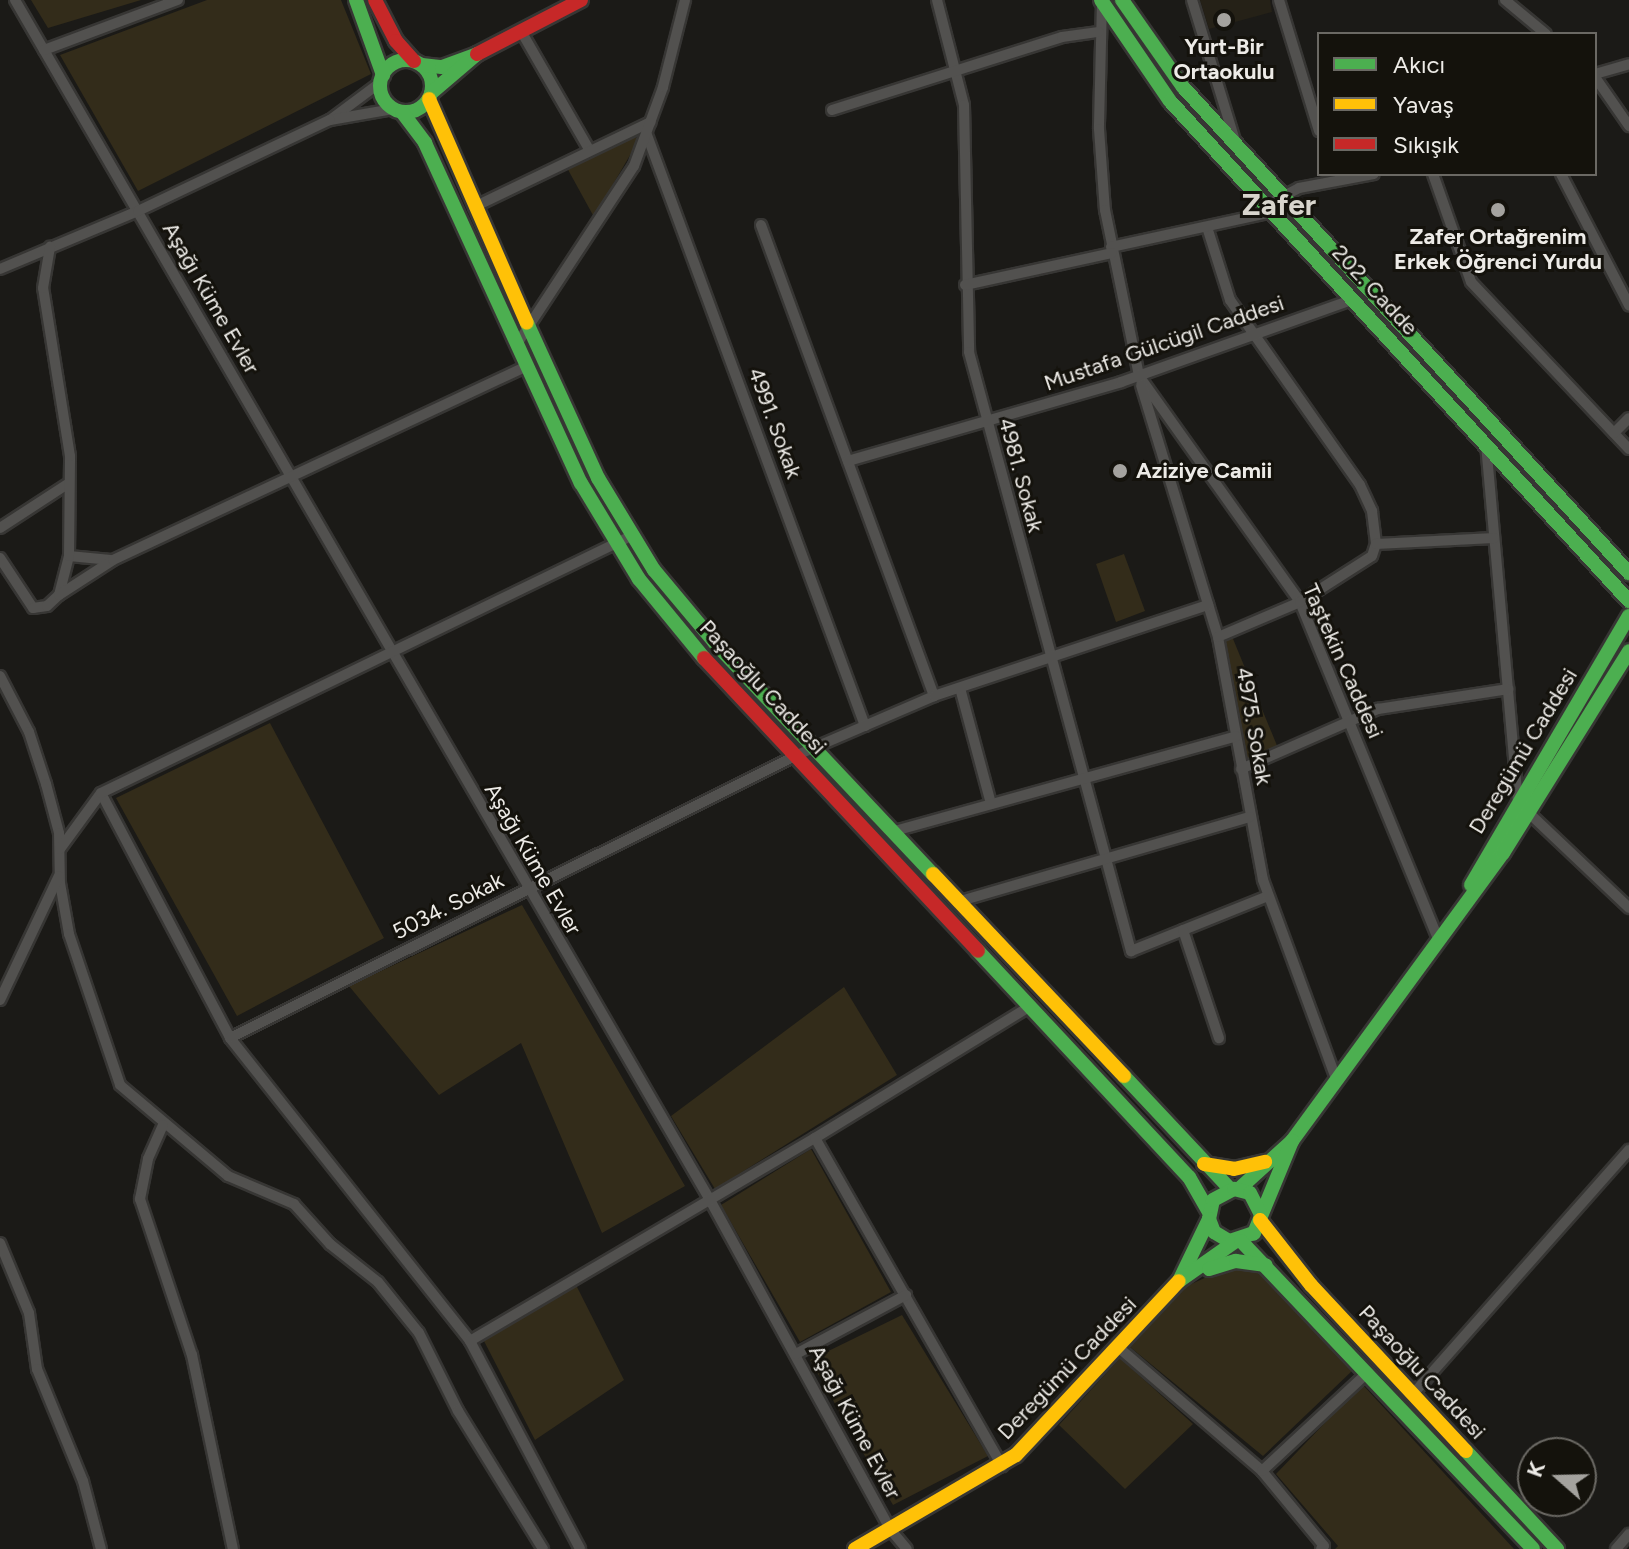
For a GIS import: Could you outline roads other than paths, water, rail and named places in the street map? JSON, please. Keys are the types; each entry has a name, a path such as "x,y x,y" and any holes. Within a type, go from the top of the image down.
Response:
{"street":[{"name":"Aşağı Küme Evler","path":"15,0 526,888 710,1200 890,1529 907,1549"},
{"path":"356,0 375,41 382,96 397,111"},
{"path":"375,0 396,41 431,78 430,96"},
{"path":"0,269 138,211 330,120 382,79 398,62 442,67 477,54 521,31 560,5 581,0"},
{"path":"517,344 622,188 647,135 685,0"},
{"name":"4981. Sokak","path":"937,0 958,69 965,126 967,339 986,422 1131,951 1183,930"},
{"name":"202. Cadde","path":"1122,0 1168,69 1629,573"},
{"path":"1192,0 1237,145"},
{"path":"1279,0 1317,124"},
{"path":"1505,0 1544,32"},
{"path":"44,50 170,1"},
{"name":"202. Cadde","path":"1101,1 1153,80 1629,601"},
{"name":"Taştekin Caddesi","path":"1101,1 1101,162 1111,250 1139,376 1300,602 1439,941"},
{"path":"521,31 590,151"},
{"path":"832,110 1062,37 1099,32"},
{"path":"330,120 419,109 477,54"},
{"path":"1597,75 1629,64"},
{"path":"1597,79 1629,126"},
{"name":"Paşaoğlu Caddesi","path":"430,96 474,207 631,536 691,617 1199,1162 1234,1189"},
{"name":"Paşaoğlu Caddesi","path":"397,111 425,143 527,366 615,544 678,629 1189,1177 1209,1216"},
{"path":"474,207 651,122"},
{"name":"4991. Sokak","path":"647,135 865,726"},
{"path":"965,285 1207,227 1270,208 1282,195 1333,178 1354,176"},
{"path":"1434,176 1471,282 1629,449"},
{"path":"1562,176 1629,305"},
{"path":"761,225 934,696"},
{"path":"1207,227 1226,292 1360,485 1372,511 1376,544 1372,556 1300,602 1218,637"},
{"path":"50,247 43,288 49,348 69,442 66,485 69,556 59,595"},
{"name":"Mustafa Gülcügil Caddesi","path":"848,461 1139,376 1354,299"},
{"path":"0,558 33,608 47,606 113,560 527,366"},
{"name":"4975. Sokak","path":"1139,376 1218,637 1250,817 1268,896 1337,1081"},
{"path":"1614,433 1629,418"},
{"path":"1486,442 1518,800"},
{"path":"0,528 66,485"},
{"path":"59,850 101,793 631,536"},
{"path":"1376,544 1494,538"},
{"path":"69,556 113,560"},
{"name":"5034. Sokak","path":"230,1038 797,755 934,696 1208,605"},
{"name":"Deregümü Caddesi","path":"1460,912 1518,800 1629,616"},
{"name":"Deregümü Caddesi","path":"1234,1189 1292,1141 1337,1081 1529,813 1629,651"},
{"path":"0,676 29,732 59,850 69,934 120,1085 163,1125 228,1176 294,1204 330,1244 378,1282 419,1333 458,1411 543,1549"},
{"path":"960,688 991,804"},
{"path":"1241,769 1383,708 1508,689"},
{"path":"891,832 1236,736"},
{"path":"101,793 230,1038 470,1341 580,1549"},
{"path":"1529,813 1629,908"},
{"path":"957,902 1250,817"},
{"path":"0,1000 60,875"},
{"path":"1219,1038 1183,930 1268,896"},
{"path":"470,1341 815,1138 1030,1006"},
{"path":"163,1125 148,1159 140,1199 192,1355 233,1549"},
{"path":"815,1138 1002,1466"},
{"name":"Deregümü Caddesi","path":"1260,1216 1292,1141"},
{"path":"1413,1394 1629,1150"},
{"path":"1199,1162 1234,1169 1269,1161"},
{"path":"1234,1189 1256,1200 1260,1216 1254,1233 1238,1241 1221,1238 1209,1216 1213,1200 1234,1189"},
{"name":"Deregümü Caddesi","path":"855,1549 1002,1466 1179,1281 1209,1216"},
{"name":"Paşaoğlu Caddesi","path":"1260,1216 1299,1271 1557,1549"},
{"name":"Paşaoğlu Caddesi","path":"1238,1241 1269,1266 1533,1549"},
{"name":"Deregümü Caddesi","path":"1179,1281 1197,1273 1238,1241"},
{"path":"0,1243 24,1300 37,1369 83,1481 101,1549"},
{"path":"1197,1273 1236,1261 1269,1266"},
{"path":"796,1354 906,1295"},
{"path":"1118,1347 1262,1471 1324,1546 1321,1549"},
{"path":"1262,1471 1368,1372"},
{"path":"1616,1549 1629,1534"}],"place":[{"name":"Yurt-Bir Ortaokulu","path":"1224,20"},
{"name":"Zafer Ortağrenim Erkek Öğrenci Yurdu","path":"1498,210"},
{"name":"Aziziye Camii","path":"1120,471"}],"district":[{"name":"Zafer","path":"1279,205"}]}
